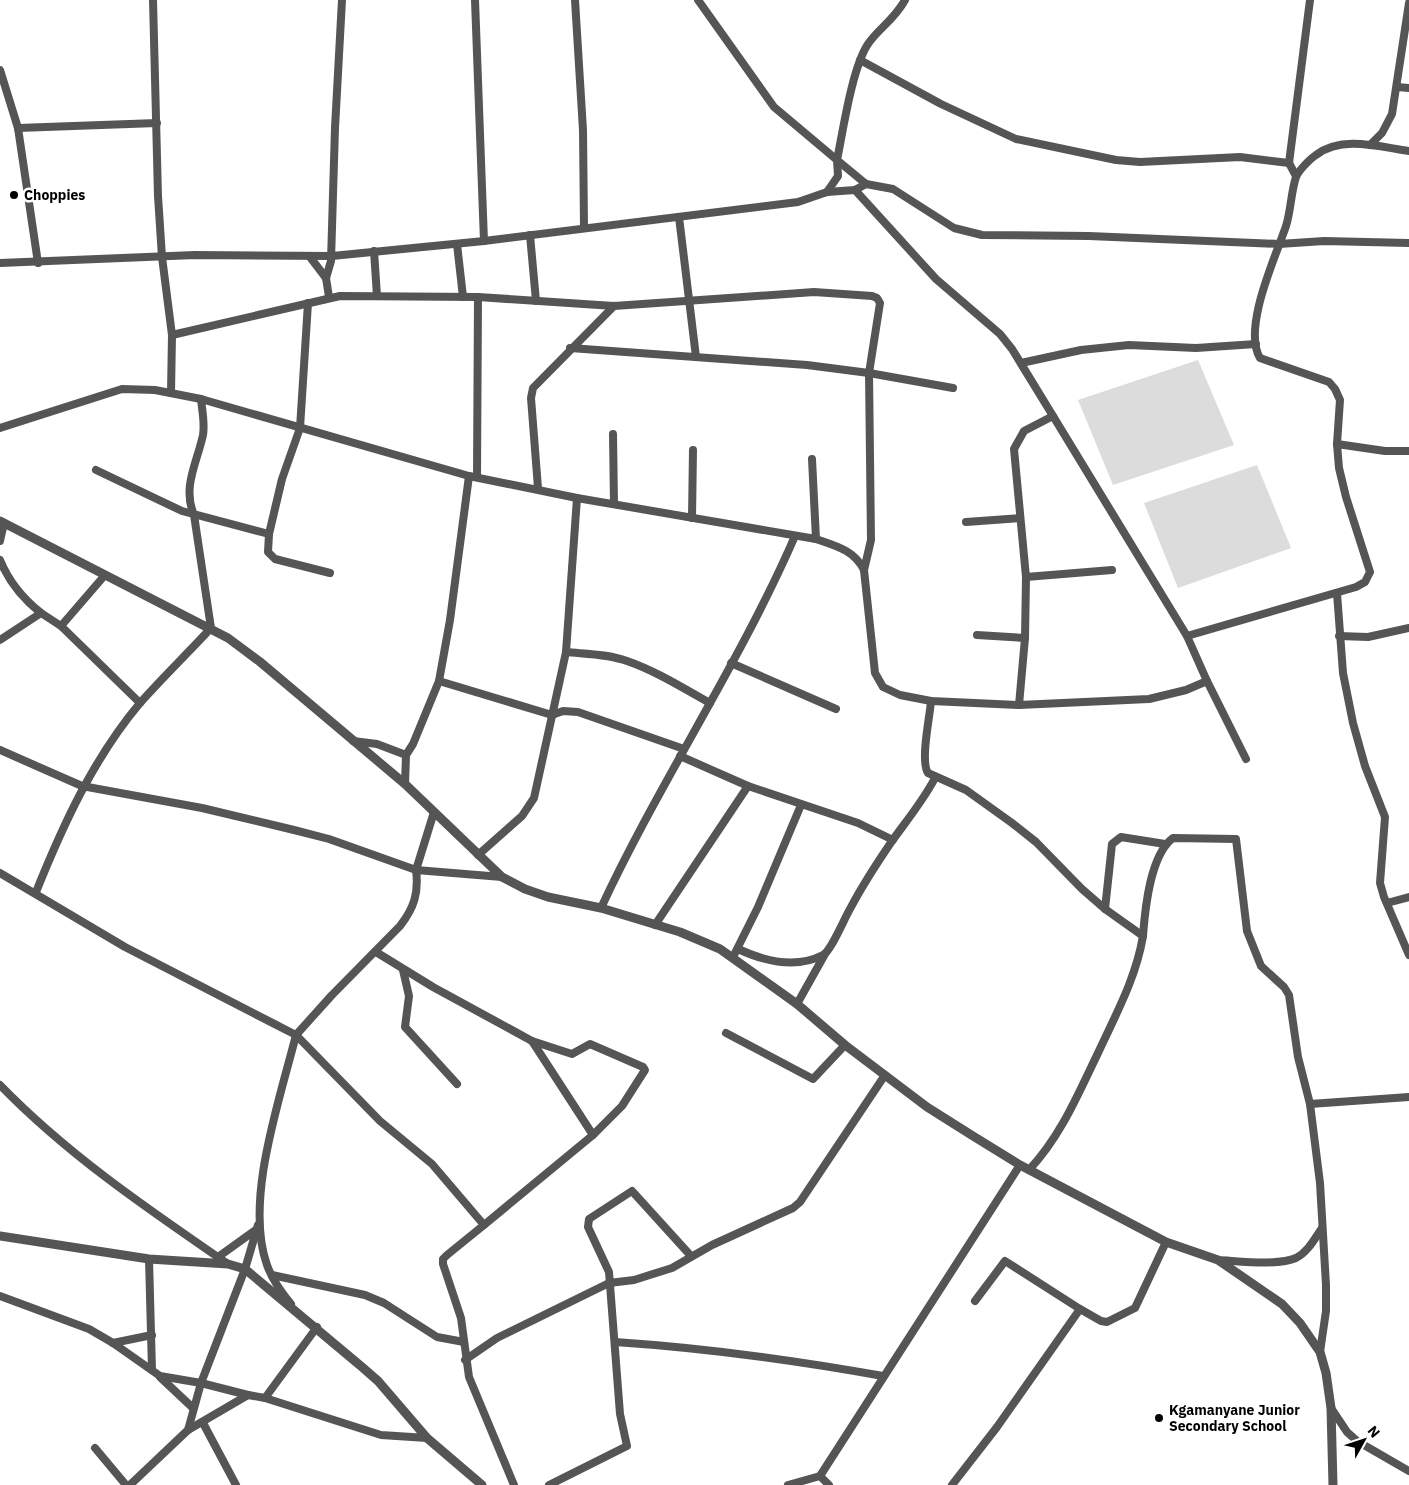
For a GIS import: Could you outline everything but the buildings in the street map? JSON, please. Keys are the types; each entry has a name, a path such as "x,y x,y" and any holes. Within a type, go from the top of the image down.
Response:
{"street":[{"path":"153,0 162,258 172,334 171,393"},
{"path":"326,278 332,256 335,128 342,0"},
{"path":"475,0 484,241"},
{"path":"575,0 583,130 584,227"},
{"path":"698,0 774,107 866,184 893,189 954,228 982,235 1089,236 1278,244 1324,241 1409,243"},
{"path":"828,192 838,176 837,160 860,60 872,38 897,15 905,0"},
{"path":"1296,176 1289,163 1310,0"},
{"path":"1370,146 1388,124 1397,87 1409,3"},
{"path":"860,60 993,130 1030,143 1132,161 1231,157 1289,163"},
{"path":"0,70 18,128 38,263"},
{"path":"1397,87 1409,88"},
{"path":"18,128 157,124"},
{"path":"1187,636 1202,630 1337,593 1365,582 1370,572 1346,497 1339,468 1337,444 1340,400 1329,382 1260,358 1256,344 1256,321 1265,280 1290,213 1296,176 1316,154 1340,144 1409,151"},
{"path":"0,263 211,255 332,256 484,241 584,227 679,218 798,202 828,192 855,190 866,184"},
{"path":"855,190 932,274 1000,334 1021,363 1187,636 1246,760"},
{"path":"679,218 696,357"},
{"path":"530,235 536,301"},
{"path":"457,244 464,297"},
{"path":"374,251 377,296"},
{"path":"310,257 326,278 330,297"},
{"path":"172,334 330,297 478,297 614,306 814,292 872,296 877,298 880,303 869,373 870,540 864,570 875,673 879,681 890,692 931,701 1018,705 1150,699 1186,690 1207,681"},
{"path":"477,477 478,297"},
{"path":"308,303 300,428 282,479 269,534 268,552 275,558 330,573"},
{"path":"538,488 531,393 535,384 614,306"},
{"path":"1021,363 1081,350 1130,345 1196,348 1256,344"},
{"path":"570,348 807,365 869,373 953,388"},
{"path":"0,428 122,389 171,393 201,399 468,476 538,488 577,498 816,539 846,550 857,558 864,570"},
{"path":"201,399 203,433 188,492 194,515 211,628"},
{"path":"1018,705 1025,638 1026,577 1014,449 1024,431 1053,416"},
{"path":"613,434 614,504"},
{"path":"1337,444 1385,451 1409,451"},
{"path":"692,518 693,450"},
{"path":"812,459 816,539"},
{"path":"96,470 162,503 194,515 269,534"},
{"path":"404,784 406,755 413,744 439,681 450,620 468,476"},
{"path":"478,855 522,816 533,802 566,652 577,498"},
{"path":"966,522 1020,518"},
{"path":"0,540 2,522 211,628 259,661 404,784 502,877 525,889 548,897 601,908 705,941 733,957 797,1004 846,1045 927,1107 1029,1170 1166,1242 1218,1260 1282,1304 1300,1323 1320,1352 1326,1373 1331,1408 1333,1485"},
{"path":"601,908 682,753 769,596 795,536"},
{"path":"0,560 6,575 19,592 41,613 61,626 140,703"},
{"path":"1026,577 1112,570"},
{"path":"61,626 105,575"},
{"path":"1337,593 1343,673 1353,723 1366,766 1385,817 1380,882 1409,954"},
{"path":"0,640 41,613"},
{"path":"36,892 82,786 140,703 211,628"},
{"path":"1340,636 1368,636 1409,628"},
{"path":"977,636 1025,638"},
{"path":"566,652 604,656 628,661 652,671 710,703"},
{"path":"732,663 836,709"},
{"path":"439,681 552,715 563,711 578,712 682,753 748,786 858,823 893,840"},
{"path":"931,701 926,769 935,778 966,790 1012,822 1036,842 1082,889 1105,909 1143,936"},
{"path":"353,741 377,744 406,755"},
{"path":"0,750 82,786 202,808 294,830 329,839 416,870 502,877"},
{"path":"797,1004 860,890 893,840 925,797 935,778"},
{"path":"655,925 748,786"},
{"path":"733,957 802,805"},
{"path":"188,1430 201,1383 223,1321 245,1269 258,1225 267,1153 296,1035 337,990 390,939 409,915 417,893 416,870 434,812"},
{"path":"1105,909 1112,844 1115,839 1121,837 1165,844"},
{"path":"1029,1170 1043,1155 1064,1124 1128,991 1140,955 1150,884 1165,844 1173,838 1236,839 1247,931 1261,966 1284,987 1289,995 1298,1057 1310,1104 1320,1183 1326,1310 1320,1352"},
{"path":"0,873 36,892 66,913 125,947 296,1035 380,1121 432,1164 484,1225"},
{"path":"1387,903 1409,897"},
{"path":"738,949 757,958 785,963 812,960 825,954"},
{"path":"376,952 403,970 532,1042 572,1054 590,1044 643,1067 645,1070 622,1106 593,1135 443,1259 460,1318 469,1377 514,1485"},
{"path":"403,970 409,988 405,1027 457,1084"},
{"path":"726,1033 813,1079 846,1045"},
{"path":"532,1042 593,1135"},
{"path":"465,1360 497,1338 609,1283 653,1275 672,1268 692,1256 784,1214 800,1202 884,1075"},
{"path":"0,1085 76,1156 174,1228 228,1264"},
{"path":"1310,1104 1409,1097"},
{"path":"789,1485 820,1476 1020,1165"},
{"path":"549,1485 627,1446 620,1414 616,1342 607,1263 588,1223 589,1219 629,1191 636,1193 692,1256"},
{"path":"218,1257 258,1225"},
{"path":"258,1225 262,1246 272,1276 297,1312"},
{"path":"1218,1260 1284,1261 1298,1257 1309,1247 1322,1228"},
{"path":"0,1236 149,1259 228,1264 245,1269 317,1327 378,1381 427,1438 482,1485"},
{"path":"975,1301 1005,1261 1080,1309 1106,1322 1135,1308 1166,1242"},
{"path":"149,1259 152,1370"},
{"path":"272,1276 365,1295 384,1303 437,1338 464,1342"},
{"path":"0,1296 89,1329 114,1343 160,1376 193,1408"},
{"path":"952,1485 997,1427 1080,1309"},
{"path":"265,1398 317,1327"},
{"path":"114,1343 152,1335"},
{"path":"616,1342 688,1347 809,1362 883,1376"},
{"path":"160,1376 201,1383 265,1398 381,1435 427,1438"},
{"path":"130,1485 188,1430 203,1423 248,1394"},
{"path":"1331,1408 1347,1432 1357,1441 1409,1471"},
{"path":"203,1423 236,1485"},
{"path":"95,1448 126,1485"},
{"path":"820,1476 829,1485"}],"shaded area":[{"path":"1198,360 1234,445 1113,485 1078,400"},
{"path":"1257,465 1291,548 1178,588 1144,503"}],"place":[{"name":"Choppies","path":"14,195"},
{"name":"Kgamanyane Junior Secondary School","path":"1159,1418"}]}
